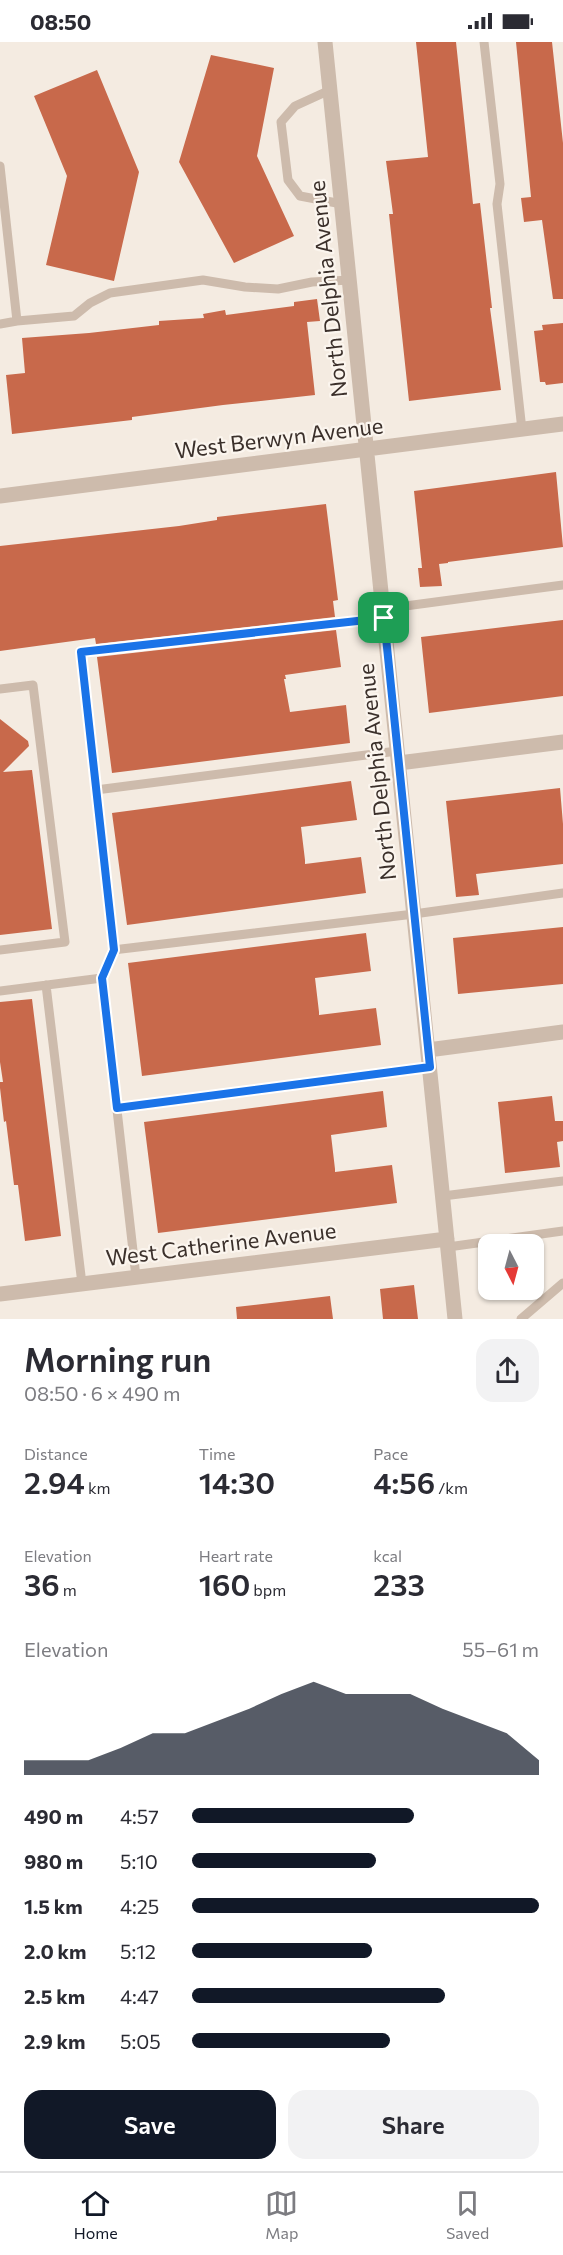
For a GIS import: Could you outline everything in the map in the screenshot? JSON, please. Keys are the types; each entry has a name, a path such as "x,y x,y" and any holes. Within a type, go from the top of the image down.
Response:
{"street":[{"name":"North Delphia Avenue","path":"325,42 455,1319"},
{"name":"West Berwyn Avenue","path":"0,496 563,424"},
{"path":"398,757 563,742"},
{"path":"428,1050 563,1032"},
{"name":"West Catherine Avenue","path":"0,1294 448,1243"}],"lane":[{"path":"484,42 500,184 497,204 522,430"},
{"path":"330,90 295,106 281,122 288,180 300,196 342,204"},
{"path":"0,166 17,321"},
{"path":"0,324 74,316 90,303 110,293 203,280 245,287 278,289 312,282 350,280"},
{"path":"136,1277 102,978 114,950 81,652 384,613 563,585"},
{"path":"0,689 33,685 65,942 0,950"},
{"path":"96,790 398,757"},
{"path":"114,950 414,914 563,893"},
{"path":"0,991 102,978"},
{"path":"46,985 82,1284"},
{"path":"117,1108 430,1067"},
{"path":"443,1196 563,1181"},
{"path":"448,1243 563,1231"},
{"path":"521,1319 563,1283"}],"building":[{"path":"416,42 456,42 473,204 480,203 501,390 409,401 389,214 393,214 386,161 428,157"},
{"path":"516,42 552,42 563,143 563,299 553,299 542,220 524,222 521,198 531,197"},
{"path":"211,55 274,68 257,156 294,236 234,263 179,162"},
{"path":"97,70 139,172 114,281 46,265 67,176 34,96"},
{"path":"317,299 320,321 307,322 315,395 223,405 132,417 132,420 12,434 6,375 25,373 22,338 159,325 159,321 204,318 203,314 225,310 226,315 294,306 294,302"},
{"path":"563,323 563,383 546,385 545,382 540,382 534,331 543,330 542,325"},
{"path":"556,472 563,547 439,564 442,586 420,587 418,568 422,568 414,491"},
{"path":"326,504 338,600 333,601 335,617 96,644 95,638 0,651 0,546 179,526 217,520 217,517"},
{"path":"563,620 563,696 429,713 421,637"},
{"path":"336,630 341,667 285,675 286,679 284,679 290,712 346,705 350,743 112,773 97,657"},
{"path":"0,719 28,741 29,746 3,772 32,770 52,929 0,935"},
{"path":"351,781 357,820 301,827 305,864 361,857 366,893 127,925 112,813"},
{"path":"560,788 563,864 476,874 479,895 456,897 446,801"},
{"path":"563,927 563,984 458,994 453,938"},
{"path":"366,933 371,971 315,978 319,1015 376,1008 381,1045 142,1076 128,963"},
{"path":"32,999 61,1236 25,1241 18,1185 14,1185 0,1088 0,1082 3,1082 0,1062 0,1002"},
{"path":"383,1091 387,1127 331,1135 335,1172 392,1165 397,1203 158,1233 144,1122"},
{"path":"552,1096 555,1121 563,1121 563,1141 557,1142 560,1167 505,1173 498,1102"},
{"path":"414,1285 418,1319 383,1319 380,1289"},
{"path":"330,1296 333,1319 237,1319 236,1307"}],"route":[{"path":"384,618 430,1067 117,1108 102,978 114,950 81,652 384,618"}]}
